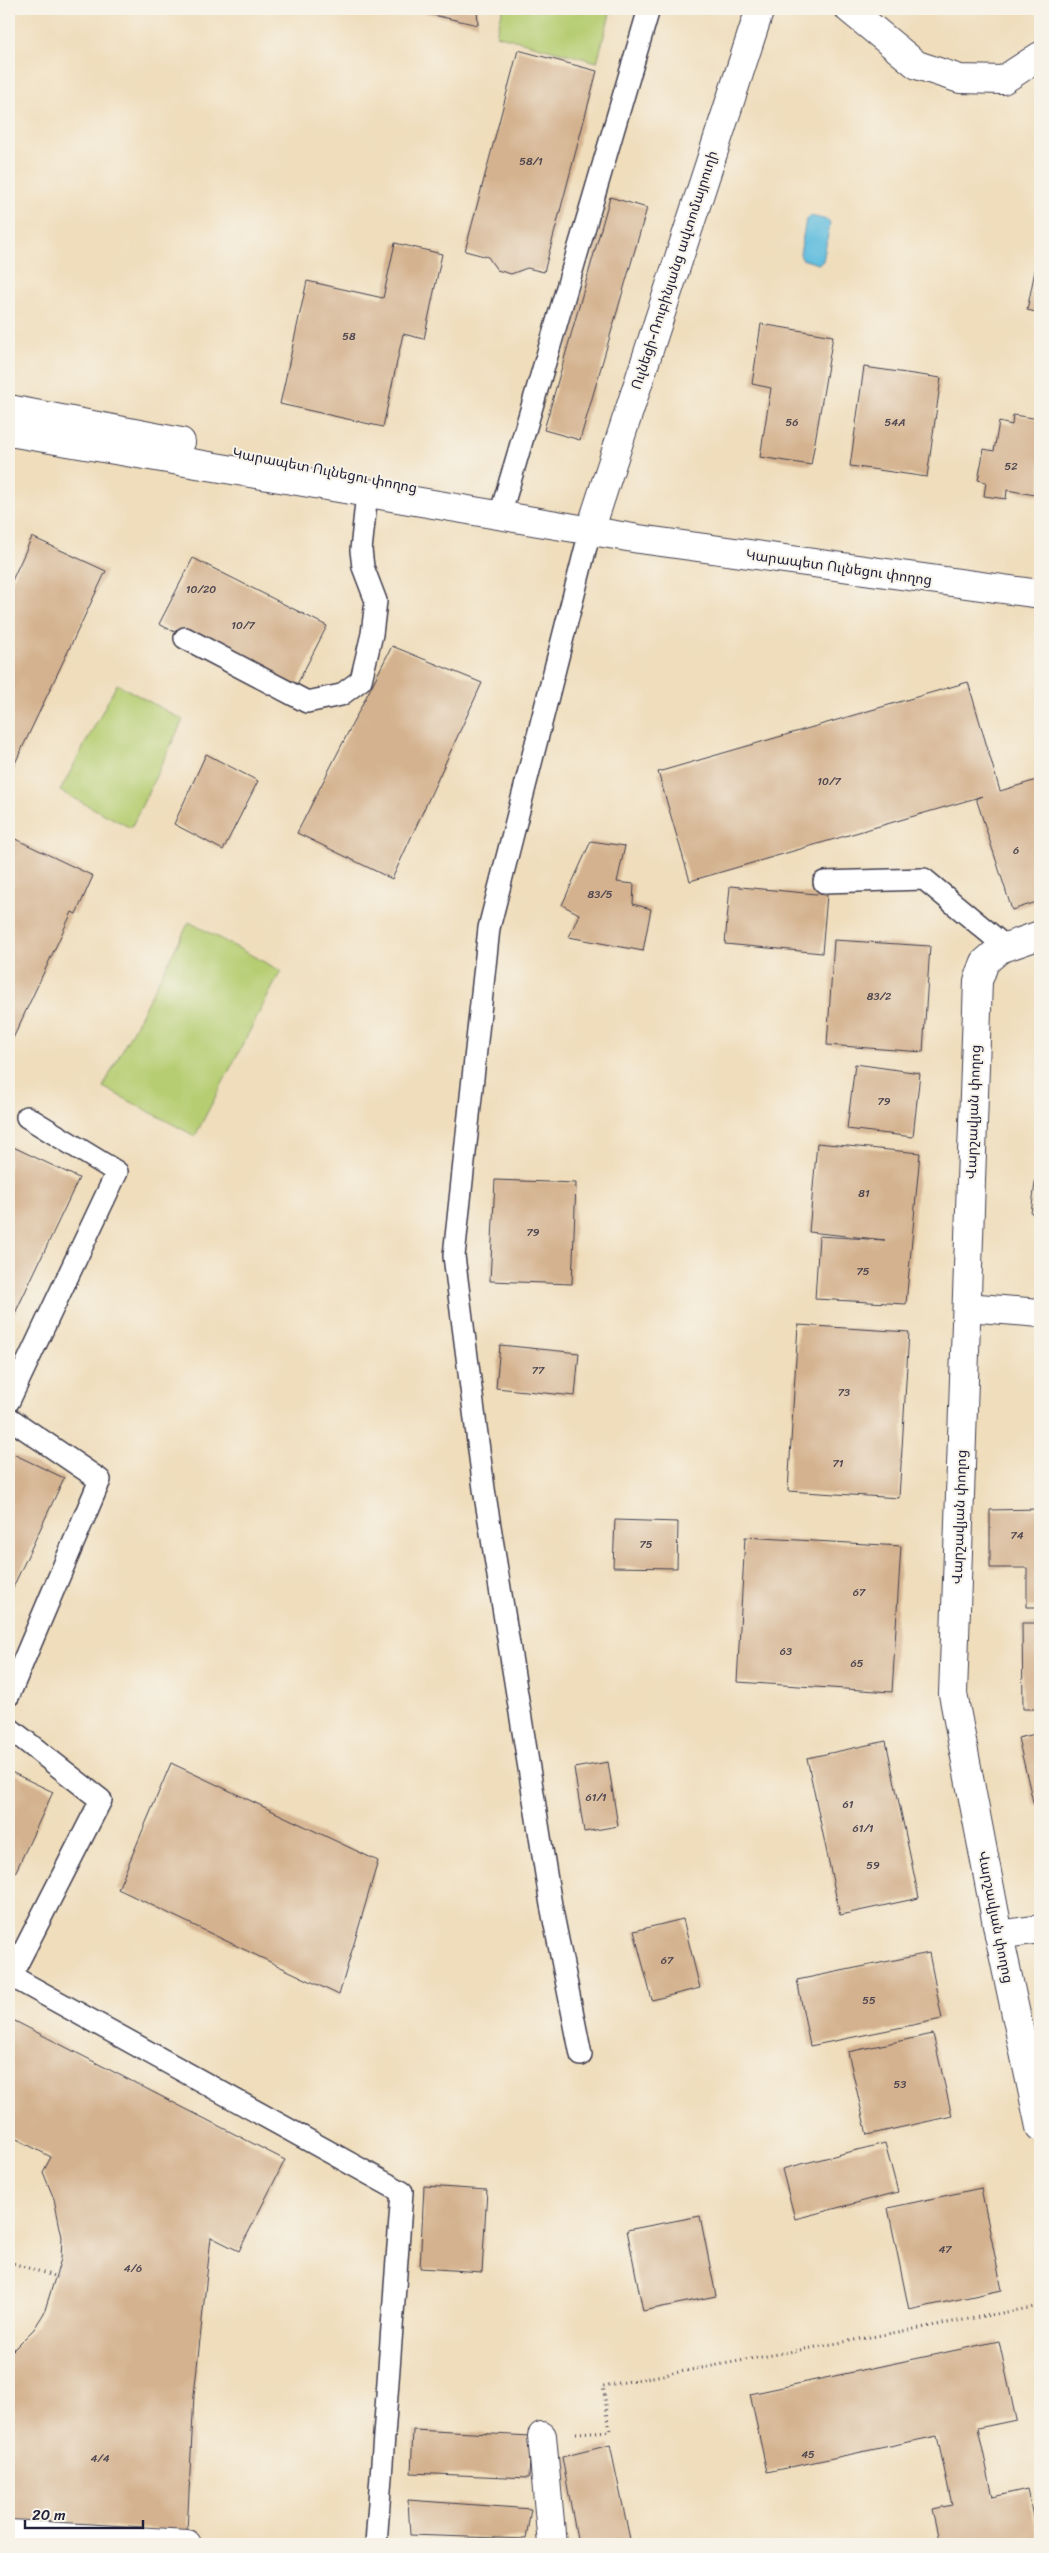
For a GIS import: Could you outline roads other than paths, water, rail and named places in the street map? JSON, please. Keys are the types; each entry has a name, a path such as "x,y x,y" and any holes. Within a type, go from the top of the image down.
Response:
{"street":[{"name":"Ուլնեցի-Ռուբինյանց ավտոմայրուղի","path":"591,526 760,9"},
{"path":"849,9 917,64 960,79 1003,80 1040,56"},
{"name":"Կարապետ Ուլնեցու փողոց","path":"9,409 503,505 591,526 638,540 1040,594"},
{"name":"Կարապետ Ուլնեցու փողոց","path":"9,432 367,493 591,526"},
{"name":"Վարշավյան փողոց","path":"1040,934 1006,947 985,962 978,981 953,1694 999,1935 1040,2127"},
{"path":"966,1307 1040,1314"},
{"path":"999,1935 1040,1929"},
{"path":"542,2436 552,2544"},
{"path":"9,2534 187,2544"}],"lane":[{"path":"503,505 649,9"},
{"path":"185,638 307,702 341,695 361,680 372,634 376,601 363,567 361,550 367,493"},
{"path":"581,2054 551,1905 485,1498 454,1256 489,928 591,526"},
{"path":"824,882 924,879 1006,947"},
{"path":"9,1400 117,1172 27,1117"},
{"path":"9,1418 100,1480 9,1696"},
{"path":"9,1728 101,1800 11,1976 402,2192 376,2544"}],"water":[{"path":"810,216 828,220 830,224 823,261 818,264 802,259 800,254 806,219"}]}
